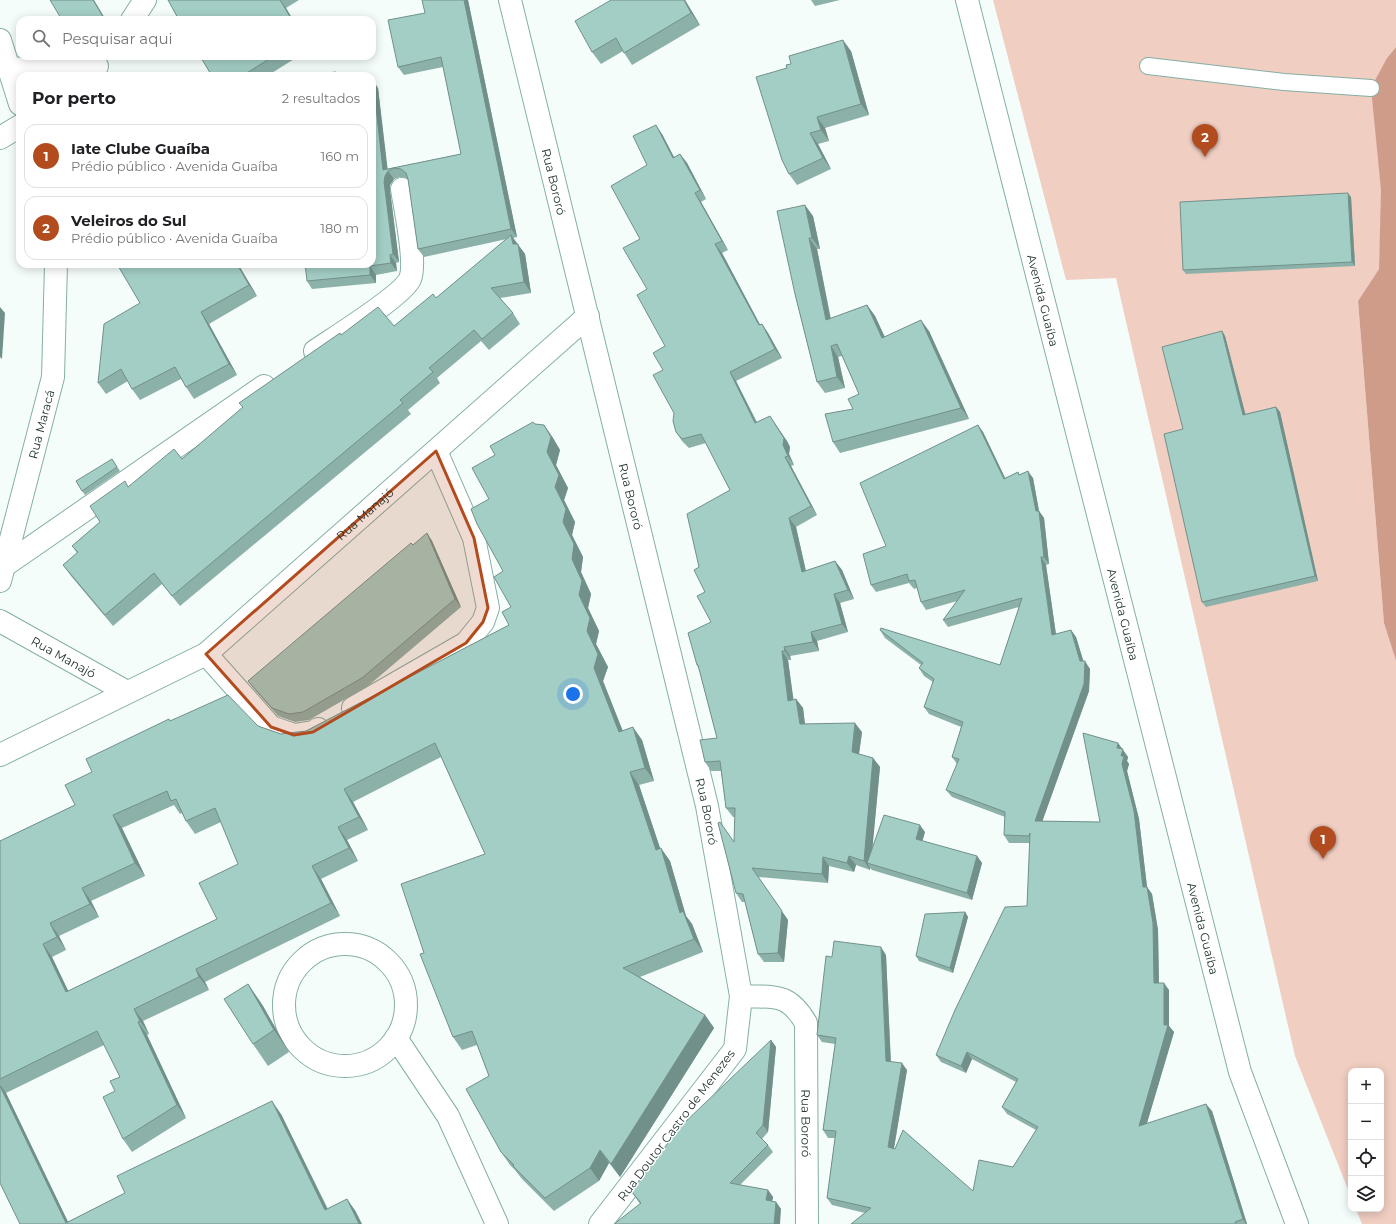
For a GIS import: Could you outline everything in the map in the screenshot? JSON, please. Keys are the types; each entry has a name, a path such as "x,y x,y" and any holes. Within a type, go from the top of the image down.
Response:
{"street":[{"path":"134,16 144,0"},
{"name":"Rua Bororó","path":"510,0 707,806 741,996 782,998 797,1008 806,1023 807,1224"},
{"name":"Avenida Guaíba","path":"967,0 1240,1072 1297,1224"},
{"path":"0,40 16,92"},
{"path":"9,70 63,63 97,66"},
{"path":"0,138 16,128"},
{"path":"300,361 398,294 410,280 412,264 402,189"},
{"name":"Rua Maracá","path":"2,574 53,377 56,268"},
{"name":"Rua Manajó","path":"0,755 206,654 588,316"},
{"path":"2,574 281,375"},
{"path":"206,654 271,727 294,735 313,732 466,642 483,622 488,608 474,538 436,451"},
{"name":"Rua Manajó","path":"0,621 127,692"},
{"path":"336,944 356,944 375,951 390,963 401,980 406,1000 404,1019 396,1038 383,1053 365,1063 345,1066 325,1062 307,1052 294,1038 286,1019 284,999 290,979 301,962 317,950 336,944"},
{"name":"Rua Doutor Castro de Menezes","path":"600,1224 735,1049 741,996"},
{"path":"396,1038 448,1116 497,1224"}],"lane":[{"path":"1148,66 1284,82 1371,88"}],"highlighted area":[{"path":"436,451 474,538 488,608 483,622 466,643 313,732 294,735 271,727 206,654"}],"shaded area":[{"path":"993,0 1396,0 1396,47 1387,58 1379,269 1358,301 1384,623 1396,661 1396,1224 1362,1224 1357,1212 1384,1212 1384,1068 1348,1068 1348,1189 1295,1056 1116,278 1066,280"},
{"path":"1396,47 1396,661 1384,623 1358,301 1379,269 1381,190 1371,88 1387,58"}],"building":[{"path":"50,0 93,0 103,16 60,16"},
{"path":"168,0 280,0 290,16 177,16"},
{"path":"422,0 464,0 511,229 418,249 408,179 406,173 401,169 394,168 388,171 384,182 393,254 390,255 391,263 376,265 376,107 383,170 461,154 441,57 398,67 388,20 425,13"},
{"path":"611,0 684,0 691,13 624,53 616,38 592,52 575,21"},
{"path":"843,40 861,104 817,117 821,130 810,133 823,158 789,174 782,160 756,77 787,68 786,65 791,64 789,56"},
{"path":"202,60 268,60 248,72 210,72"},
{"path":"656,125 673,158 680,154 700,190 695,193 722,241 715,244 759,325 762,324 775,349 730,372 755,423 770,416 784,438 783,445 788,456 785,457 811,506 789,518 802,572 835,561 848,590 834,594 842,624 811,632 813,642 784,647 785,651 782,651 788,701 796,699 800,724 855,723 852,752 873,758 864,861 849,856 847,863 823,857 822,874 752,868 782,911 778,953 758,954 743,894 736,893 718,823 720,822 734,842 735,808 726,808 720,761 705,762 700,740 717,738 688,633 711,622 697,596 705,592 694,570 699,567 687,514 730,490 701,434 682,439 676,432 673,421 674,413 653,375 663,370 653,353 665,346 637,295 647,289 623,248 640,239 611,186 647,165 633,136"},
{"path":"1348,193 1352,262 1183,270 1180,202"},
{"path":"805,205 812,238 809,238 826,320 867,305 882,338 921,320 961,408 833,442 825,414 853,409 848,399 859,394 837,344 831,346 837,377 817,382 795,294 777,211"},
{"path":"511,235 513,244 518,244 524,282 491,288 513,313 482,339 474,330 429,368 433,372 400,400 403,403 172,596 154,573 105,615 63,565 78,552 72,546 100,522 90,506 125,481 128,487 174,449 182,459 243,407 239,403 340,333 341,335 378,307 394,326 433,294 436,298"},
{"path":"119,268 239,268 249,285 201,312 229,364 186,387 175,367 132,389 121,369 98,383 104,324 140,303"},
{"path":"305,268 370,268 370,275 307,281"},
{"path":"1222,331 1243,415 1276,407 1315,576 1202,602 1164,434 1183,429 1162,347"},
{"path":"533,422 535,424 544,425 551,437 547,452 559,475 555,487 566,509 563,522 574,544 572,559 582,581 579,595 590,618 587,631 598,654 594,668 619,732 633,727 645,768 630,772 656,850 661,848 680,913 683,911 694,939 623,968 705,1015 611,1164 600,1150 590,1168 545,1198 501,1152 466,1089 489,1076 472,1031 453,1037 420,954 424,953 401,884 485,854 435,743 344,789 359,817 338,827 349,848 312,866 331,903 196,969 199,977 134,1009 140,1021 138,1022 177,1105 123,1139 103,1097 115,1091 110,1081 120,1077 97,1031 0,1079 0,841 75,805 65,785 92,772 86,759 169,719 170,721 228,695 258,726 281,734 306,731 509,625 502,612 511,607 494,577 503,571 477,524 471,509 489,499 472,468 495,455 490,446","holes":["167,791 171,801 176,799 186,821 215,808 238,864 199,883 217,919 66,992 43,944 57,937 50,923 90,904 82,888 135,863 113,815"]},
{"path":"978,425 1004,479 1018,472 1019,475 1028,471 1036,511 1039,511 1044,557 1041,557 1052,635 1071,630 1080,661 1085,661 1084,684 1035,821 1100,822 1083,733 1118,743 1117,748 1123,749 1121,756 1124,756 1122,764 1134,811 1143,887 1147,887 1153,923 1154,983 1164,983 1164,1025 1168,1025 1139,1126 1206,1104 1243,1219 1235,1222 1236,1224 851,1224 871,1208 827,1198 836,1131 823,1130 836,1038 817,1035 826,956 832,957 834,941 881,947 886,1061 902,1063 888,1147 895,1149 903,1130 973,1191 979,1160 1013,1167 1038,1127 1002,1107 1018,1079 967,1052 961,1066 936,1055 955,1010 1005,907 1027,906 1030,833 1029,836 1004,835 1005,812 946,790 959,759 952,757 963,722 924,707 934,679 919,668 923,663 880,630 881,628 1000,665 1022,598 943,620 965,590 921,602 915,580 909,581 907,574 871,585 863,554 886,546 860,483"},
{"path":"112,459 117,467 82,491 76,481"},
{"path":"427,533 455,599 362,678 303,712 289,714 272,708 248,681 411,543 413,545"},
{"path":"884,815 920,825 916,839 977,856 967,893 867,863"},
{"path":"965,912 950,968 916,956 925,914"},
{"path":"248,984 274,1030 253,1044 224,999"},
{"path":"771,1040 763,1125 756,1133 768,1145 730,1183 768,1190 766,1200 776,1202 774,1224 614,1224 641,1203 631,1191 681,1126"},
{"path":"0,1086 66,1223 125,1193 117,1176 272,1101 325,1210 347,1199 359,1224 20,1224 0,1183"}],"place":[{"name":"Veleiros do Sul","path":"1205,157"},
{"name":"Iate Clube Guaíba","path":"1323,859"}]}
